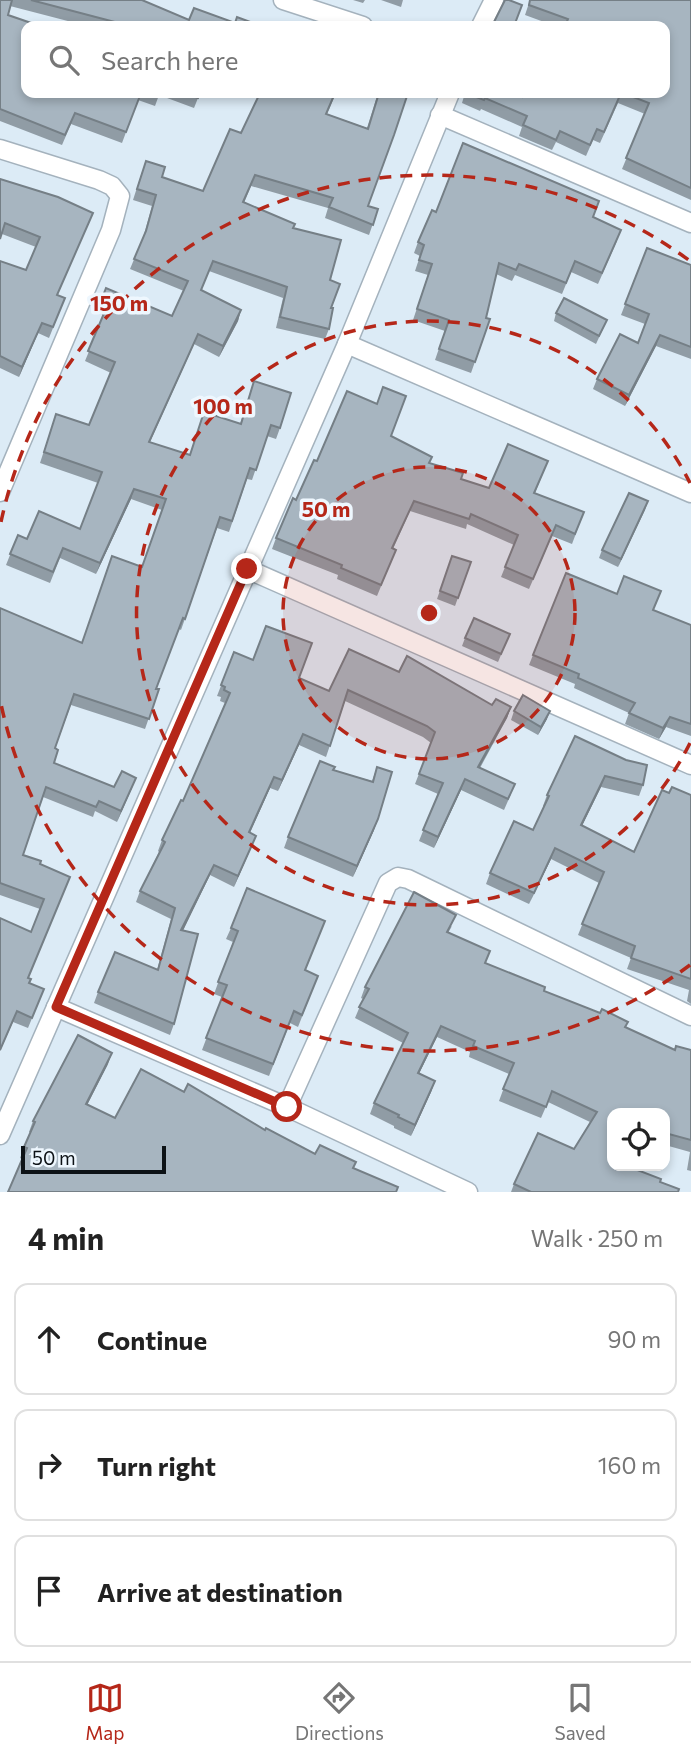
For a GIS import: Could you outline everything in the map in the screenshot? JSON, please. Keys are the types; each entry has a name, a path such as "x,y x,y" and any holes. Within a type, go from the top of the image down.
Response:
{"street":[{"path":"283,0 348,21"},
{"path":"484,21 494,0"},
{"path":"0,1135 346,344 448,98"},
{"path":"440,115 691,223"},
{"path":"0,149 99,180 112,186 120,196 111,230 0,492"},
{"path":"346,344 691,493"},
{"path":"247,569 691,765"},
{"path":"287,1107 388,883 398,877 408,879 691,1016"},
{"path":"56,1007 287,1107 468,1192"}],"building":[{"path":"0,0 12,0 8,15 25,21 21,21 21,98 139,98 126,132 75,113 65,135 0,109"},
{"path":"31,0 142,0 189,20 194,8 230,21 111,21"},
{"path":"505,0 522,5 516,21 494,21"},
{"path":"530,0 691,0 691,188 626,158 649,103 636,98 670,98 670,21 567,21 568,19 529,5"},
{"path":"258,98 333,98 326,114 368,129 377,98 406,98 368,206 378,209 373,225 329,207 333,198 255,175 243,202 295,224 293,228 341,240 330,280 340,284 331,308 329,329 280,317 287,287 213,261 201,290 241,310 223,346 198,334 149,442 190,455 204,412 241,424 254,381 291,393 280,428 271,425 256,470 250,468 232,521 220,517 185,619 183,618 156,689 159,689 149,719 74,694 55,748 58,750 54,763 114,787 122,771 136,778 121,811 99,801 96,807 46,787 23,855 41,861 40,864 70,877 28,978 31,979 29,983 44,989 32,1018 17,1011 0,1050 0,918 31,932 44,899 0,883 0,608 82,643 112,556 142,567 166,499 134,489 100,563 63,548 53,572 10,554 18,535 27,539 39,511 80,529 102,472 44,452 56,414 89,425 115,362 88,351 108,304 101,301 106,288 172,316 188,281 134,259 146,231 156,195 137,189 146,161 165,167 162,177 203,191 230,129 241,133"},
{"path":"485,98 619,98 604,132 597,129 590,145 560,131 556,140 523,125 527,116"},
{"path":"463,143 599,201 593,217 621,230 602,273 575,261 566,283 519,264 516,270 499,263 486,318 490,319 475,362 439,349 449,320 417,309 432,264 419,260 424,245 418,242 432,210 436,212"},
{"path":"0,179 58,197 93,213 57,295 65,298 53,327 42,323 22,367 0,356 0,261 26,270 40,237 5,223 0,239"},
{"path":"647,248 691,265 691,347 660,335 629,395 597,379 620,334 638,343 649,314 625,304"},
{"path":"564,298 607,320 599,336 556,313"},
{"path":"383,387 406,396 391,436 432,457 429,463 463,473 461,479 489,488 508,444 548,461 534,493 584,512 575,534 556,525 533,579 505,567 518,535 471,514 469,519 414,501 392,548 396,550 381,585 341,568 342,565 276,538 293,498 296,500 314,460 317,461 347,391 377,404"},
{"path":"629,493 648,501 621,559 602,550"},
{"path":"452,556 471,562 458,598 440,591"},
{"path":"566,573 617,594 624,576 661,591 653,610 691,625 691,724 670,717 663,728 629,713 635,703 578,678 579,674 533,655"},
{"path":"474,618 510,634 501,654 465,638"},
{"path":"266,626 312,643 299,678 329,691 349,649 399,672 407,656 492,705 496,699 511,707 478,767 515,784 508,799 465,779 438,837 423,830 443,783 419,774 435,732 348,690 330,746 303,734 282,780 274,777 249,832 256,836 238,876 214,865 181,930 198,934 174,1024 98,992 115,952 158,970 175,908 140,891 165,842 162,840 181,800 183,801 230,693 221,685 234,652 253,660"},
{"path":"523,695 550,711 541,727 514,711"},
{"path":"575,736 626,760 647,765 643,785 605,776 581,825 634,852 662,790 669,793 672,787 691,795 691,979 631,958 635,946 582,924 604,872 555,848 534,893 490,873 514,821 533,830"},
{"path":"320,761 335,767 333,770 373,782 377,767 392,772 378,819 357,866 288,837"},
{"path":"247,888 325,921 305,970 318,976 302,1015 294,1011 273,1064 206,1038 227,985 218,982 238,931 231,928"},
{"path":"414,892 456,915 447,932 490,951 485,963 545,987 544,991 600,1013 602,1009 628,1022 625,1027 675,1050 676,1046 691,1050 691,1140 670,1134 670,1108 607,1108 607,1171 640,1171 661,1179 660,1182 679,1189 678,1192 531,1192 514,1184 538,1133 574,1149 597,1112 552,1091 546,1107 503,1089 514,1063 473,1046 475,1041 441,1026 418,1073 435,1081 415,1125 374,1103 408,1033 359,1007 369,989 365,987"},
{"path":"78,1035 112,1053 86,1104 115,1118 141,1069 184,1092 188,1084 265,1130 266,1128 315,1154 320,1145 356,1162 353,1168 398,1187 396,1192 8,1192 27,1148 24,1147 35,1122 33,1121"}],"route":[{"path":"247,569 56,1007 287,1107"}]}
